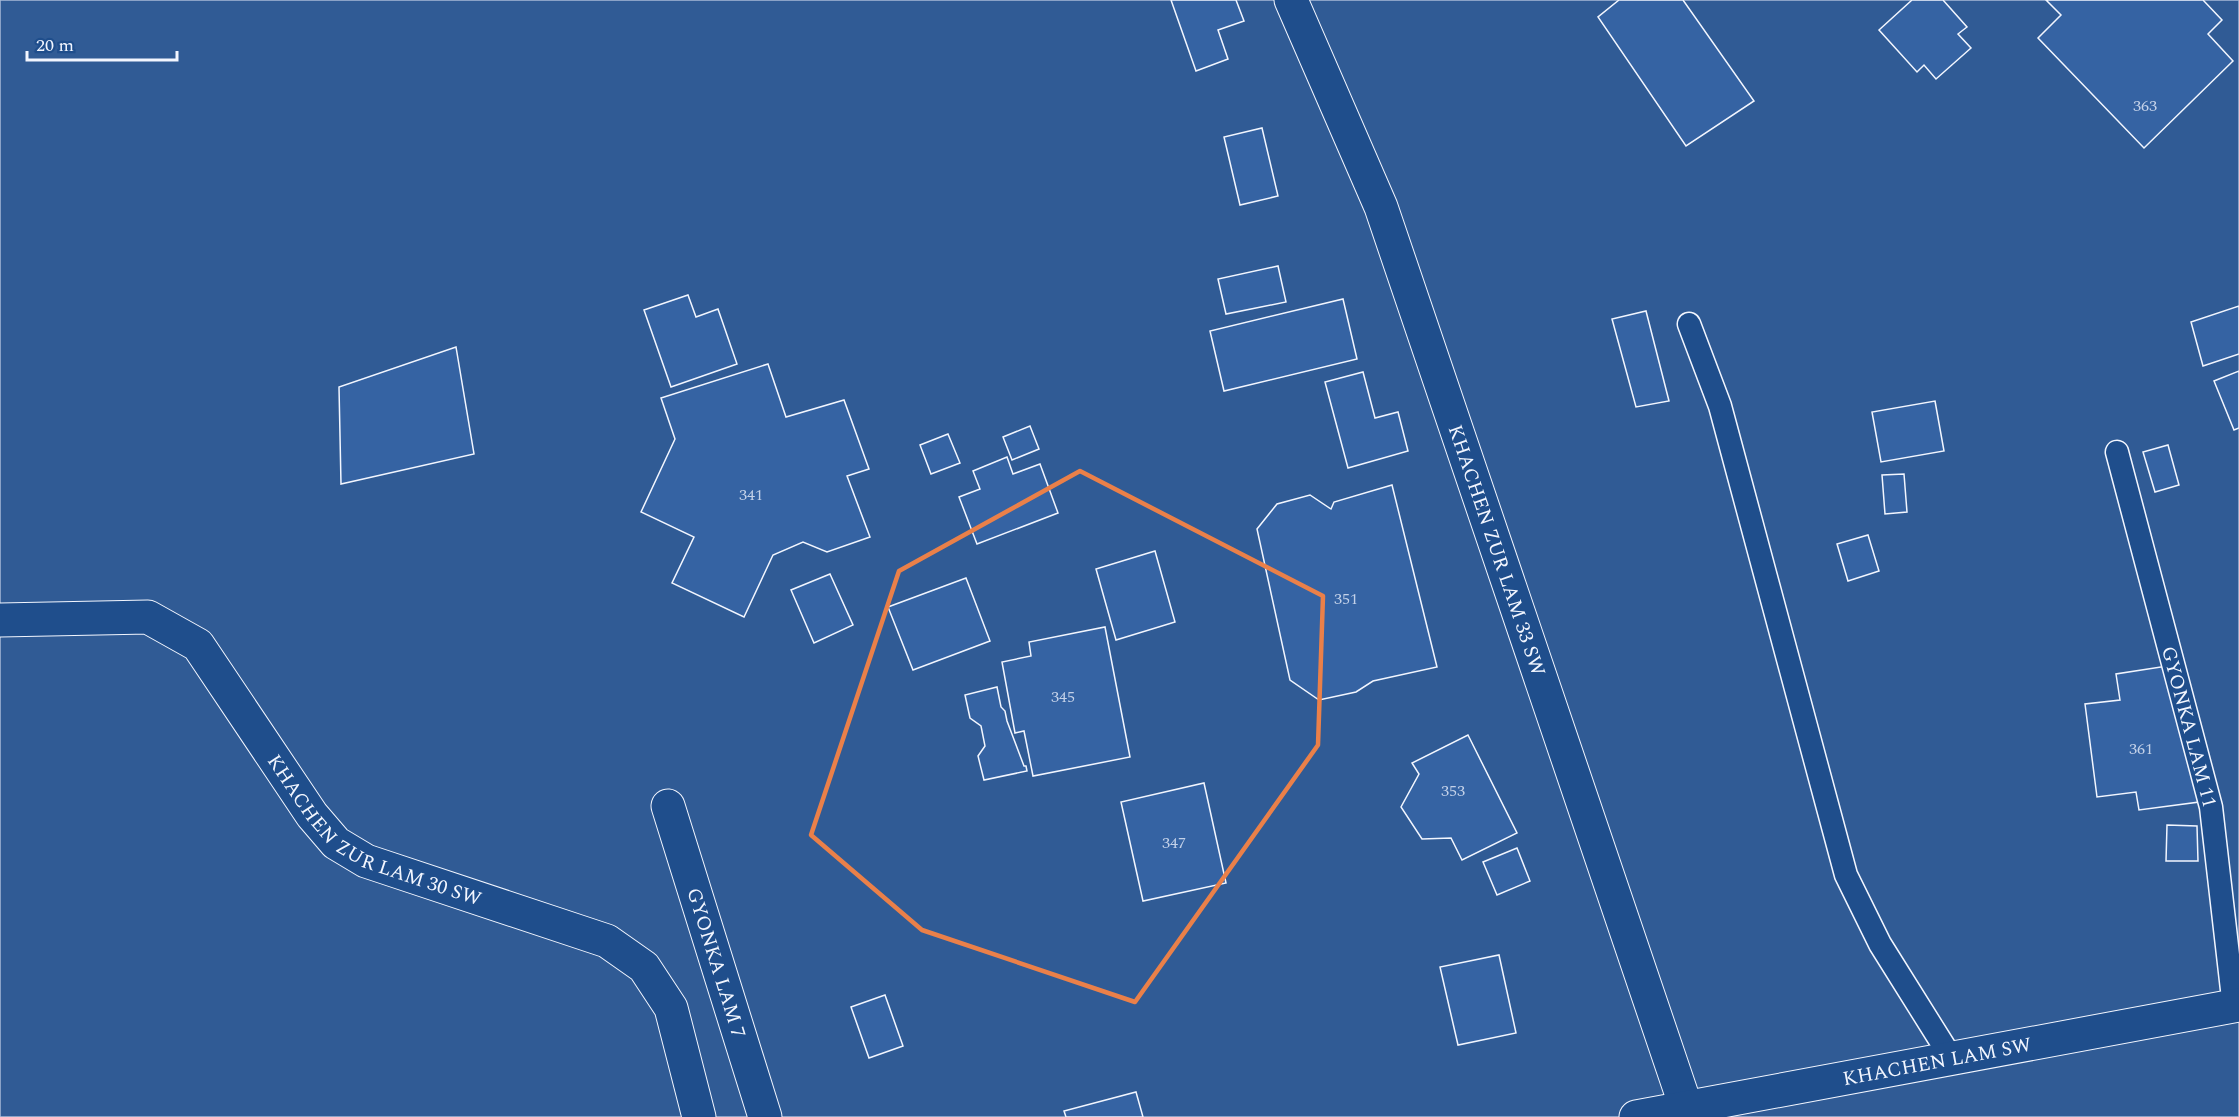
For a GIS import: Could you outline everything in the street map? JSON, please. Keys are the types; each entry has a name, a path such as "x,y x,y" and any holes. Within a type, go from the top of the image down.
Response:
{"street":[{"name":"KHACHEN ZUR LAM 33 SW","path":"1291,0 1381,207 1686,1107"},
{"name":"KHACHEN ZUR LAM 30 SW","path":"0,620 148,617 198,645 312,815 336,843 366,861 607,941 644,967 670,1008 699,1117"},
{"name":"GYONKA LAM 7","path":"668,806 765,1117"},
{"name":"KHACHEN LAM SW","path":"1636,1117 2236,1006"}],"lane":[{"path":"1689,324 1720,406 1846,875 1880,944 1952,1059"},
{"name":"GYONKA LAM 11","path":"2117,452 2211,807 2236,1006"}],"highlighted area":[{"path":"1080,471 1323,596 1318,745 1135,1002 922,930 811,835 899,571"}],"shaded area":[{"path":"0,0 2239,0 2239,1117 0,1117"}],"building":[{"path":"1171,0 1236,0 1244,21 1218,30 1228,59 1196,71"},
{"path":"1619,0 1683,0 1754,101 1686,146 1598,17"},
{"path":"1912,0 1943,0 1967,27 1958,34 1971,48 1936,79 1924,65 1917,72 1879,30"},
{"path":"2046,0 2203,0 2222,20 2208,34 2233,61 2144,148 2038,38 2061,15"},
{"path":"1262,128 1278,196 1240,205 1224,137"},
{"path":"1278,266 1286,302 1226,314 1218,279"},
{"path":"688,295 696,317 718,309 737,364 671,387 644,310"},
{"path":"1343,299 1357,359 1224,391 1210,331"},
{"path":"2239,306 2239,354 2203,366 2191,322"},
{"path":"1646,311 1669,401 1636,407 1612,319"},
{"path":"456,347 474,454 341,484 339,387"},
{"path":"768,364 786,417 844,400 869,469 847,476 870,537 827,552 803,542 773,555 744,617 672,583 694,537 641,512 675,439 661,398"},
{"path":"2239,371 2239,428 2234,430 2214,381"},
{"path":"1363,372 1375,418 1398,412 1408,451 1348,468 1325,382"},
{"path":"1935,401 1944,451 1881,462 1872,412"},
{"path":"1030,426 1039,449 1012,460 1003,437"},
{"path":"948,434 960,463 931,474 920,445"},
{"path":"2168,445 2179,485 2155,492 2143,452"},
{"path":"1007,457 1013,474 1040,464 1058,513 977,544 959,497 980,489 973,471"},
{"path":"1904,474 1907,512 1885,514 1882,475"},
{"path":"1392,485 1437,667 1373,681 1356,692 1319,700 1290,680 1257,529 1277,504 1310,495 1331,509 1334,502"},
{"path":"1868,535 1879,571 1848,581 1837,544"},
{"path":"1155,551 1175,622 1116,640 1096,569"},
{"path":"830,574 853,625 814,643 791,590"},
{"path":"966,578 990,641 913,670 888,607"},
{"path":"1105,627 1130,757 1033,776 1024,731 1015,733 1002,662 1031,656 1029,642"},
{"path":"2180,664 2199,802 2139,810 2136,792 2097,797 2085,704 2120,700 2116,674"},
{"path":"997,687 1001,707 1005,711 1027,771 984,780 978,756 985,746 981,726 970,718 965,695"},
{"path":"1468,735 1517,833 1462,860 1451,838 1422,839 1401,807 1419,774 1412,763"},
{"path":"1204,783 1226,883 1143,901 1121,802"},
{"path":"2167,825 2197,826 2198,861 2166,861"},
{"path":"1517,848 1530,881 1497,895 1483,862"},
{"path":"1499,955 1516,1033 1458,1045 1440,967"},
{"path":"885,995 903,1046 869,1058 851,1007"},
{"path":"1136,1092 1143,1117 1066,1117 1064,1111"}]}
